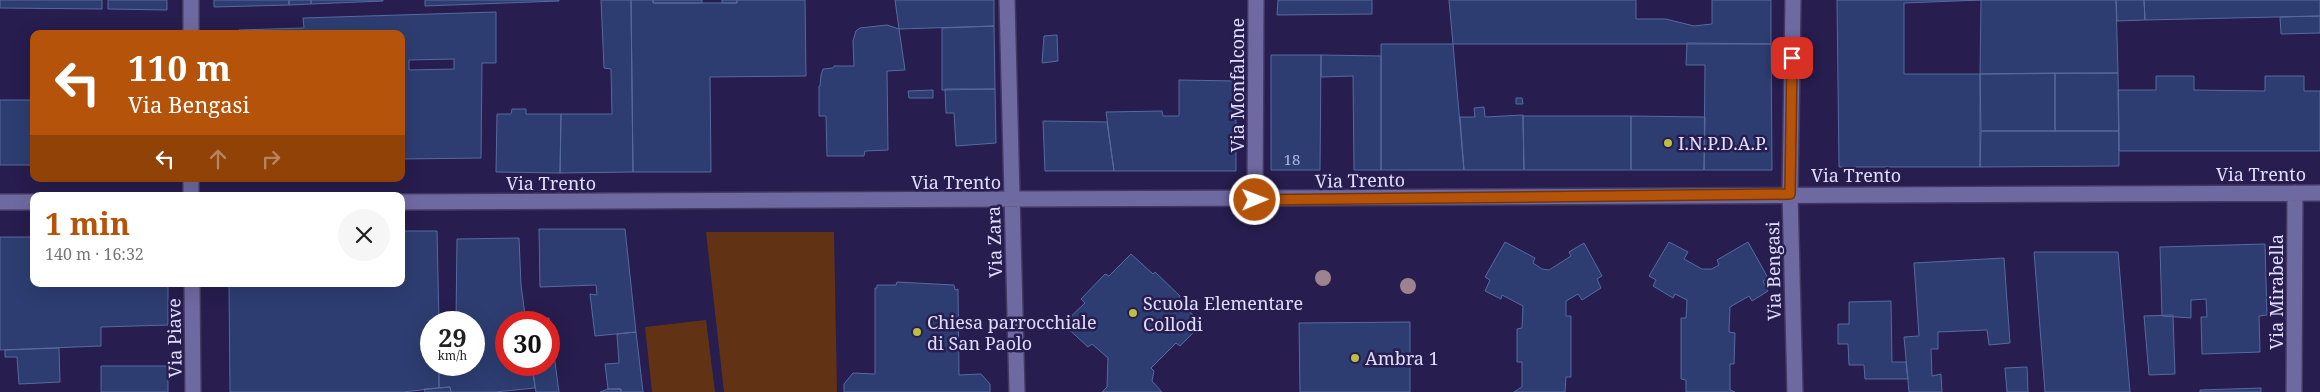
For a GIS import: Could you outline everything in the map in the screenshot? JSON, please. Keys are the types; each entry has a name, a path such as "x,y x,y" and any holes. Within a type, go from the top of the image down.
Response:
{"street":[{"path":"191,0 191,30"},
{"name":"Via Zara","path":"1007,0 1017,392"},
{"name":"Via Monfalcone","path":"1255,200 1256,0"},
{"name":"Via Bengasi","path":"1793,0 1790,194 1795,392"},
{"name":"Via Mirabella","path":"2294,392 2295,193"},
{"name":"Via Trento","path":"405,202 1255,200 1790,194 2320,193"},
{"path":"0,202 30,202"},
{"name":"Via Piave","path":"192,287 193,392"}],"shaded area":[{"path":"706,232 834,232 837,392 724,392"},
{"path":"706,320 715,392 652,392 645,327"}],"building":[{"path":"0,0 102,0 102,9 0,8"},
{"path":"108,0 167,0 167,10 108,9"},
{"path":"214,0 289,0 289,5 214,7"},
{"path":"289,0 311,0 311,4 289,5"},
{"path":"311,0 383,0 383,1 311,4"},
{"path":"425,0 559,0 559,1 425,6"},
{"path":"601,0 631,0 633,172 560,173 561,114 612,114 611,69 604,68"},
{"path":"631,0 653,0 653,3 737,3 737,0 805,0 806,76 710,77 711,172 633,172"},
{"path":"653,0 702,0 702,3 653,3"},
{"path":"722,0 737,0 737,3 722,3"},
{"path":"895,0 994,0 994,26 899,29"},
{"path":"1278,0 1372,0 1372,14 1277,15"},
{"path":"1449,0 1636,0 1636,19 1666,19 1694,26 1712,24 1712,0 1771,0 1771,44 1453,44"},
{"path":"1837,0 1981,0 1904,3 1904,74 1980,74 1980,167 1839,167"},
{"path":"1981,0 2116,0 2118,73 1980,74"},
{"path":"2116,0 2144,0 2145,20 2117,21"},
{"path":"2144,0 2320,0 2320,16 2145,20"},
{"path":"496,12 496,63 482,63 481,158 405,159 405,30 239,30 304,28 303,18","holes":["454,59 454,69 409,70 409,60"]},
{"path":"2320,16 2320,33 2281,34 2280,17"},
{"path":"887,25 899,29 905,70 887,71 888,150 865,151 864,156 827,156 826,116 819,116 819,86 823,69 833,68 834,66 854,66 853,41 856,31 860,28"},
{"path":"994,26 995,89 942,90 942,28"},
{"path":"1057,35 1058,61 1042,63 1044,36"},
{"path":"1687,43 1771,44 1772,170 1704,170 1705,65 1686,65"},
{"path":"1381,44 1453,44 1464,170 1381,170"},
{"path":"1271,55 1321,55 1320,170 1271,170"},
{"path":"1321,55 1381,56 1381,170 1354,170 1353,76 1321,77"},
{"path":"2055,73 2055,131 1981,131 1980,74"},
{"path":"2055,73 2118,73 2119,131 2055,131"},
{"path":"2156,76 2194,76 2194,90 2265,91 2265,76 2304,76 2304,91 2320,91 2320,151 2119,151 2118,90 2156,90"},
{"path":"1179,80 1236,81 1236,171 1114,171 1106,112 1162,111 1163,116 1179,116"},
{"path":"945,89 995,89 996,143 956,146 954,113 946,113"},
{"path":"933,90 933,98 909,98 908,91"},
{"path":"1516,98 1522,98 1523,104 1516,104"},
{"path":"0,100 30,100 30,165 0,165"},
{"path":"1484,107 1485,117 1523,115 1524,170 1464,170 1460,117 1475,117 1474,108"},
{"path":"512,109 526,109 526,114 561,114 560,173 496,172 497,114 511,114"},
{"path":"1523,116 1631,116 1631,170 1524,170"},
{"name":"I.N.P.D.A.P.","path":"1631,116 1705,117 1704,170 1631,170"},
{"path":"1043,121 1107,122 1114,171 1045,171"},
{"path":"1981,131 2119,131 2119,166 1980,167"},
{"path":"539,229 625,229 636,332 595,336 590,294 597,295 596,285 540,287"},
{"path":"405,231 437,231 439,311 420,311 420,376 439,376 439,388 403,392 230,392 229,287 405,287"},
{"path":"0,237 30,237 30,287 168,287 168,325 101,327 101,346 0,350"},
{"path":"519,238 521,285 525,311 495,311 495,376 533,376 535,388 495,392 451,392 450,387 439,388 439,376 485,376 485,311 456,311 457,239"},
{"path":"1505,242 1535,258 1533,263 1542,269 1549,270 1571,256 1569,252 1584,243 1602,276 1597,279 1601,288 1582,300 1578,294 1566,301 1566,316 1571,316 1571,377 1566,377 1565,392 1514,392 1522,387 1522,362 1517,362 1517,329 1522,328 1523,306 1502,295 1501,299 1485,291 1490,280 1485,277"},
{"path":"1669,242 1688,252 1684,259 1702,269 1712,269 1719,265 1717,260 1748,242 1768,278 1763,281 1768,291 1752,301 1749,296 1730,307 1729,332 1735,333 1734,364 1730,364 1730,390 1735,392 1686,392 1686,380 1681,379 1681,318 1686,318 1687,300 1675,294 1673,298 1653,286 1656,280 1649,276"},
{"path":"2265,244 2267,315 2259,316 2260,352 2202,354 2201,317 2207,317 2206,299 2191,300 2191,318 2162,316 2160,247"},
{"path":"2034,252 2118,252 2130,392 2045,392"},
{"name":"Scuola Elementare Collodi","path":"1131,254 1153,274 1155,272 1180,296 1178,300 1202,324 1180,346 1176,343 1151,368 1154,371 1152,381 1162,392 1102,392 1107,387 1108,358 1092,344 1088,347 1063,324 1085,303 1081,299 1105,274 1109,276"},
{"path":"2004,258 2010,343 1989,345 1987,330 1938,332 1938,349 1931,349 1932,376 1941,374 1942,392 1909,392 1904,337 1919,336 1914,263"},
{"name":"Chiesa parrocchiale di San Paolo","path":"897,282 954,285 955,290 958,289 959,375 981,374 990,384 990,392 844,392 844,384 853,373 875,374 875,288 877,288 877,285 896,285"},
{"path":"1891,301 1892,362 1906,362 1908,379 1865,379 1864,365 1849,365 1848,344 1838,344 1838,324 1849,324 1849,302"},
{"path":"2173,315 2175,374 2149,375 2144,316"},
{"name":"Ambra 1","path":"1410,322 1410,392 1300,392 1299,323"},
{"path":"636,332 643,392 621,392 621,389 608,389 605,364 619,363 617,334"},
{"path":"59,348 60,382 19,384 17,357 5,357 5,350"},
{"path":"101,366 168,366 168,392 101,392"},
{"path":"2027,367 2028,392 2007,392 2005,368"},
{"path":"534,376 557,376 559,392 536,392"},
{"path":"450,387 451,392 425,392 424,389"},
{"path":"2261,388 2261,392 2200,392 2200,390"},
{"path":"608,389 621,389 621,392 600,392"}],"place":[{"name":"I.N.P.D.A.P.","path":"1668,143"},
{"name":"Scuola Elementare Collodi","path":"1133,313"},
{"name":"Chiesa parrocchiale di San Paolo","path":"917,332"},
{"name":"Ambra 1","path":"1355,358"}],"route":[{"path":"1255,200 1790,194 1792,58"}]}
